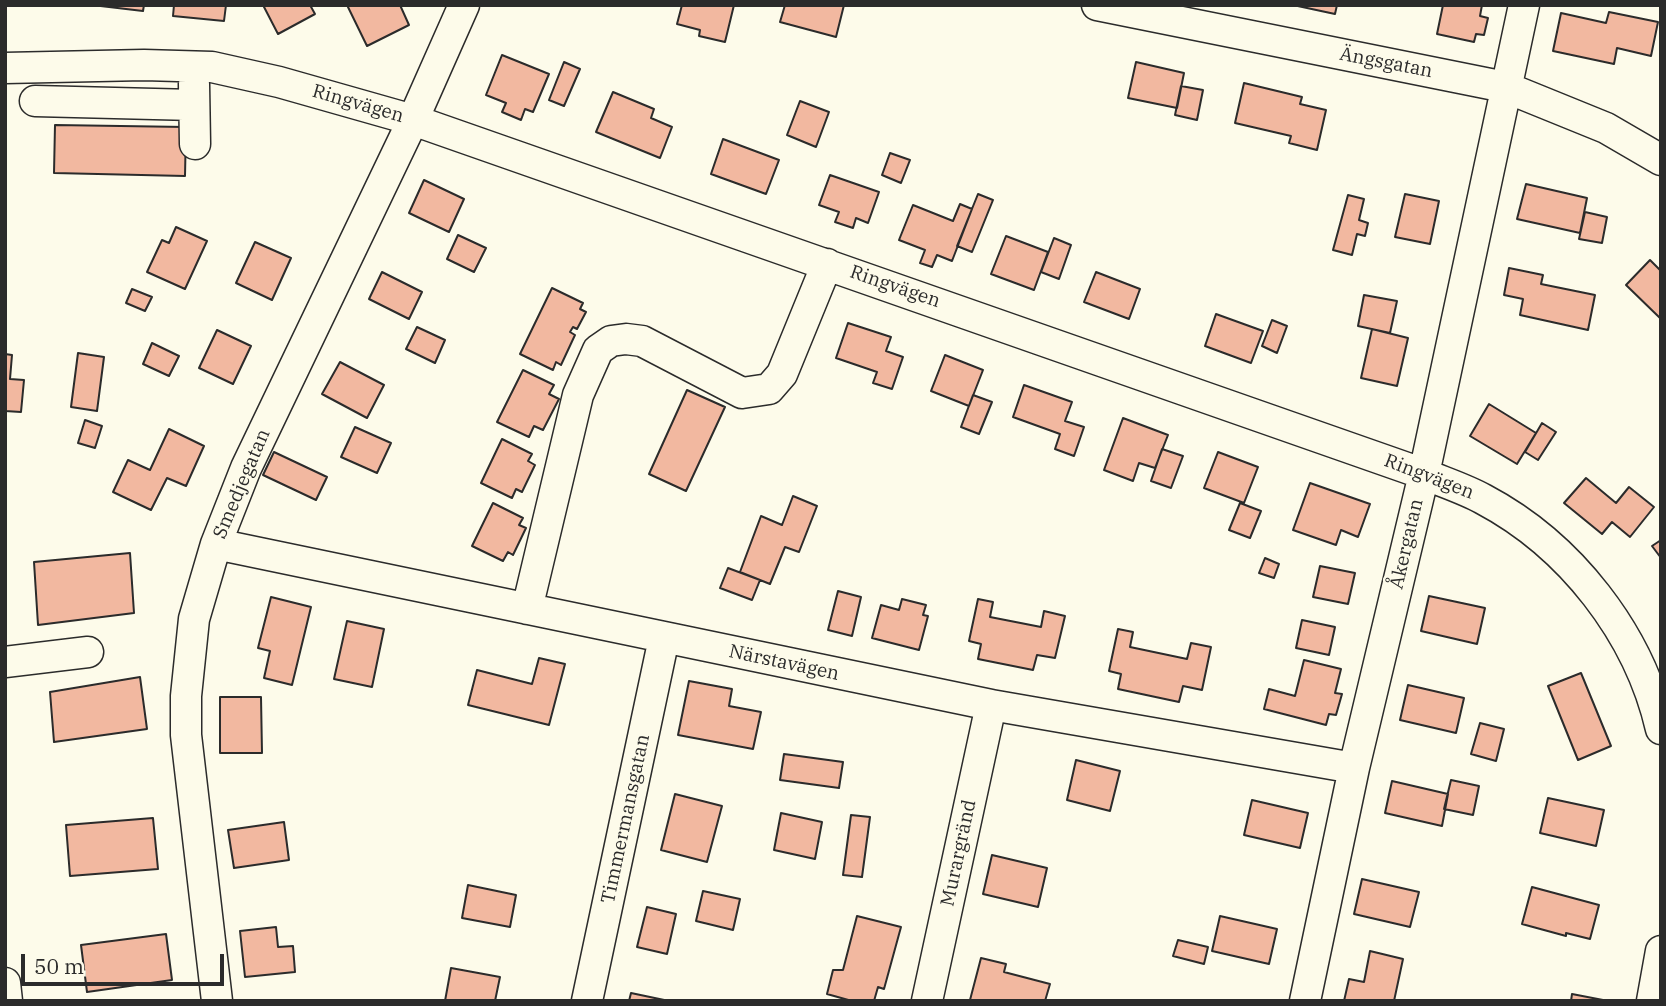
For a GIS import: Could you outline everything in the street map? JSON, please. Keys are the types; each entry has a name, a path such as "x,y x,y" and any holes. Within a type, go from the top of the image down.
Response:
{"street":[{"name":"Smedjegatan","path":"217,1001 186,735 194,619 216,544 246,468 413,120 464,5"},
{"name":"Ängsgatan","path":"1097,5 1505,87 1606,128 1661,160"},
{"name":"Åkergatan","path":"1305,1001 1354,768 1424,474 1524,5"},
{"name":"Ringvägen","path":"5,68 144,65 212,67 279,82 413,120 1424,474 1483,498 1536,533 1582,578 1630,645 1654,700 1661,729"},
{"path":"194,66 194,144"},
{"path":"35,101 194,105"},
{"path":"527,609 578,395 598,350 611,341 626,338 642,341 742,393 769,389 782,374 827,264"},
{"name":"Närstavägen","path":"216,544 991,705 1354,768"},
{"name":"Timmermansgatan","path":"587,1001 664,638"},
{"path":"5,662 88,652"},
{"name":"Murargränd","path":"927,1001 991,705"},
{"path":"1652,1001 1661,951"},
{"path":"5,983 7,1001"}],"building":[{"path":"92,5 144,5 143,11"},
{"path":"174,5 226,5 224,21 173,16"},
{"path":"263,5 310,5 315,14 278,34"},
{"path":"347,5 400,5 409,25 367,46"},
{"path":"682,5 734,5 725,42 699,36 700,30 677,24"},
{"path":"785,5 844,5 836,37 780,22"},
{"path":"1293,5 1337,5 1335,14"},
{"path":"1443,5 1482,5 1480,16 1488,18 1484,35 1476,34 1474,42 1437,34"},
{"path":"1609,12 1658,22 1651,56 1617,48 1614,64 1553,51 1561,13 1606,23"},
{"path":"502,55 549,74 533,112 525,109 521,120 502,112 506,103 486,95"},
{"path":"564,62 580,69 564,106 549,100"},
{"path":"1136,62 1184,73 1177,108 1128,98"},
{"path":"1244,83 1302,97 1300,104 1326,110 1317,150 1289,143 1291,136 1235,123"},
{"path":"1181,86 1203,90 1197,120 1175,115"},
{"path":"613,92 654,109 651,118 672,127 660,158 596,132"},
{"path":"800,101 829,112 816,147 787,135"},
{"path":"55,125 186,127 185,176 54,173"},
{"path":"723,139 779,160 766,194 711,174"},
{"path":"890,153 910,160 901,183 882,175"},
{"path":"830,175 879,192 868,223 856,218 853,228 835,222 839,212 819,205"},
{"path":"424,180 464,199 449,232 409,213"},
{"path":"1526,184 1587,198 1580,233 1517,219"},
{"path":"978,194 993,200 972,252 957,246"},
{"path":"1405,194 1439,201 1430,244 1395,237"},
{"path":"1348,195 1364,199 1359,220 1368,223 1365,236 1357,234 1352,255 1333,250"},
{"path":"960,204 972,209 952,261 937,255 932,267 920,263 925,250 899,240 913,205 953,221"},
{"path":"1585,212 1607,217 1602,243 1579,239"},
{"path":"176,227 207,241 185,289 147,272 162,240 169,243"},
{"path":"458,235 486,248 474,272 447,259"},
{"path":"1006,236 1048,252 1034,290 991,274"},
{"path":"1054,238 1071,245 1059,279 1041,272"},
{"path":"255,242 291,258 272,300 236,283"},
{"path":"1650,260 1661,271 1661,319 1626,285"},
{"path":"1509,268 1543,275 1541,284 1595,295 1588,330 1520,315 1523,299 1504,295"},
{"path":"382,272 422,292 409,319 369,299"},
{"path":"1096,272 1140,289 1129,319 1084,302"},
{"path":"552,288 583,303 580,309 586,312 577,329 573,327 570,332 575,335 561,365 556,362 553,370 520,354"},
{"path":"132,289 152,297 145,311 126,303"},
{"path":"1364,295 1397,301 1390,333 1358,326"},
{"path":"1216,314 1263,331 1251,363 1205,346"},
{"path":"1272,320 1287,326 1277,353 1262,346"},
{"path":"848,323 891,337 886,351 903,357 892,389 873,383 877,372 836,358"},
{"path":"417,327 445,340 435,363 406,349"},
{"path":"1372,329 1408,338 1397,386 1361,378"},
{"path":"217,330 251,346 233,384 199,368"},
{"path":"152,343 179,356 169,376 143,364"},
{"path":"78,353 104,357 97,411 71,407"},
{"path":"5,354 12,355 10,379 24,380 21,412 5,411"},
{"path":"945,355 983,370 969,406 931,391"},
{"path":"340,362 384,385 367,418 322,394"},
{"path":"523,370 554,385 549,394 559,399 543,430 534,426 529,437 497,422"},
{"path":"1024,385 1072,402 1065,421 1084,427 1074,456 1055,449 1060,434 1013,417"},
{"path":"687,390 725,407 686,491 649,474"},
{"path":"973,395 992,402 979,434 961,427"},
{"path":"1489,404 1536,433 1517,464 1470,436"},
{"path":"1123,418 1168,435 1155,468 1139,463 1133,481 1104,470"},
{"path":"85,420 102,426 95,448 78,443"},
{"path":"1542,423 1556,432 1538,460 1525,452"},
{"path":"355,427 391,443 377,473 341,457"},
{"path":"169,429 204,446 186,486 167,478 151,510 113,492 128,460 150,470"},
{"path":"502,439 532,454 528,461 535,465 522,492 516,489 512,498 481,483"},
{"path":"1162,449 1183,456 1171,488 1151,481"},
{"path":"274,452 327,477 316,500 263,475"},
{"path":"1218,452 1258,467 1244,503 1204,488"},
{"path":"1586,478 1616,503 1629,487 1654,507 1630,537 1612,522 1602,534 1564,503"},
{"path":"1310,483 1370,504 1358,537 1341,530 1336,545 1293,530"},
{"path":"793,496 817,506 799,552 785,547 770,584 740,572 761,516 782,525"},
{"path":"493,503 523,518 519,525 526,528 513,555 508,552 503,561 472,546"},
{"path":"1240,503 1261,511 1250,538 1229,530"},
{"path":"1661,540 1661,558 1652,546"},
{"path":"130,553 134,613 38,625 34,562"},
{"path":"1265,558 1279,564 1274,578 1259,573"},
{"path":"1320,566 1355,573 1348,604 1313,597"},
{"path":"728,568 760,580 752,600 720,588"},
{"path":"838,591 861,597 852,636 828,630"},
{"path":"1429,596 1485,608 1477,644 1421,631"},
{"path":"271,597 311,607 292,685 264,678 270,651 258,648"},
{"path":"902,599 926,605 923,615 928,616 919,650 872,638 881,605 899,610"},
{"path":"978,599 993,602 990,617 1041,627 1044,611 1065,616 1055,658 1037,655 1033,670 978,659 981,644 969,641"},
{"path":"1302,620 1335,627 1329,655 1296,648"},
{"path":"347,621 384,629 372,687 334,679"},
{"path":"1118,629 1133,632 1130,647 1187,659 1191,643 1211,647 1202,690 1183,686 1179,702 1118,689 1121,674 1109,671"},
{"path":"539,658 565,664 549,725 468,705 477,670 532,684"},
{"path":"1304,660 1341,669 1335,693 1342,694 1336,715 1329,714 1326,725 1264,709 1269,689 1295,696"},
{"path":"1581,673 1611,746 1578,760 1548,686"},
{"path":"140,677 147,729 54,742 50,692"},
{"path":"689,681 732,689 729,706 761,712 753,749 678,735"},
{"path":"1408,685 1464,698 1456,733 1400,720"},
{"path":"220,697 261,697 262,753 220,753"},
{"path":"1480,723 1504,729 1496,761 1471,754"},
{"path":"784,754 843,762 839,788 780,780"},
{"path":"1076,760 1120,771 1110,811 1067,800"},
{"path":"1451,780 1479,786 1473,815 1444,809"},
{"path":"1392,781 1448,794 1442,826 1385,813"},
{"path":"675,794 722,806 707,862 661,850"},
{"path":"1548,798 1604,810 1596,846 1540,833"},
{"path":"1252,800 1308,813 1300,848 1244,835"},
{"path":"781,813 822,822 815,859 774,850"},
{"path":"851,815 870,817 862,877 843,875"},
{"path":"153,818 158,869 70,876 66,825"},
{"path":"284,822 289,860 234,868 228,830"},
{"path":"992,855 1047,868 1038,907 983,894"},
{"path":"1362,879 1419,892 1410,927 1354,914"},
{"path":"468,885 516,895 510,927 462,918"},
{"path":"1532,887 1599,905 1590,939 1566,933 1566,936 1522,924"},
{"path":"703,891 740,899 733,930 696,921"},
{"path":"647,907 676,914 667,954 637,947"},
{"path":"857,916 901,927 884,989 878,987 874,1001 852,1001 827,994 833,970 843,970"},
{"path":"1220,916 1277,929 1269,964 1212,951"},
{"path":"276,927 278,947 293,946 295,972 245,977 240,931"},
{"path":"166,934 172,980 87,992 81,945"},
{"path":"1178,940 1208,947 1204,964 1173,956"},
{"path":"1370,951 1403,959 1394,1001 1344,1001 1349,979 1364,982"},
{"path":"981,958 1006,964 1004,972 1050,984 1045,1001 970,1000"},
{"path":"451,968 500,977 495,1001 445,1001"},
{"path":"631,993 669,1001 629,1001"},
{"path":"1572,994 1603,1000 1603,1001 1571,1001"}]}
